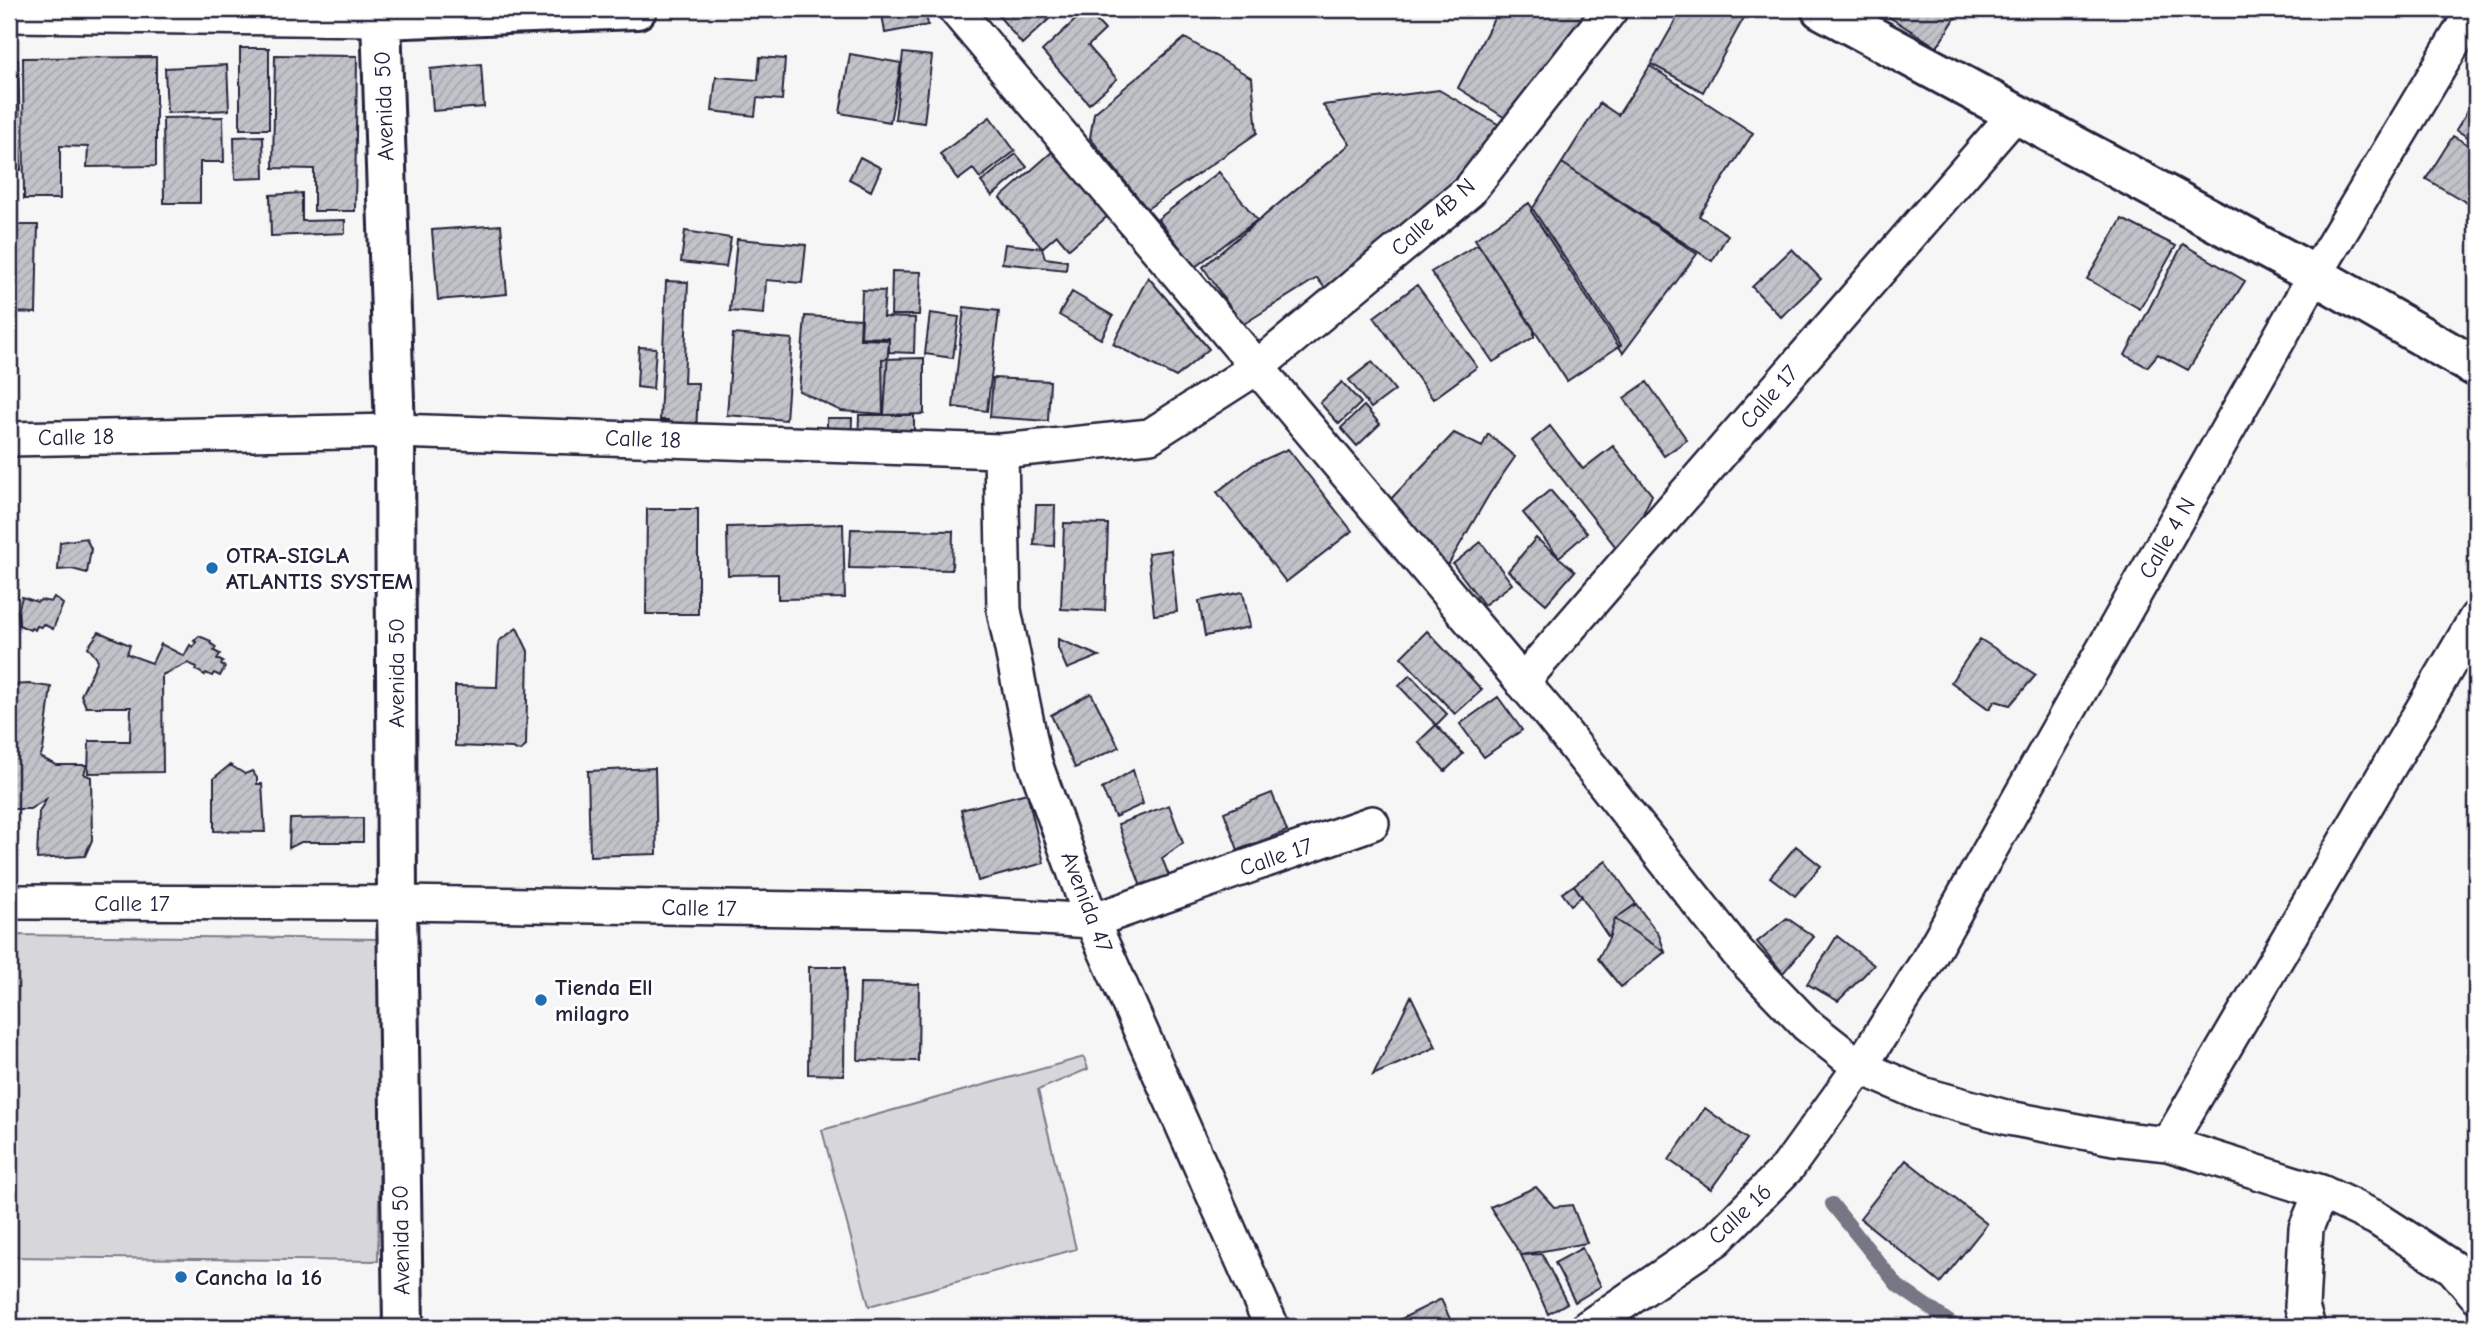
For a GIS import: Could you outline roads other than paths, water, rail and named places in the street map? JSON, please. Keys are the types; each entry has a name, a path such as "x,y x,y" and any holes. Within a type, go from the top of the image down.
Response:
{"street":[{"path":"9,15 381,19 637,9"},
{"path":"955,9 1522,682 1738,953 1807,1025 1860,1067 1922,1094 2009,1118 2113,1138 2168,1144 2321,1192 2376,1218 2453,1268 2476,1295"},
{"name":"Calle 4B N","path":"1256,368 1469,191 1611,9"},
{"path":"1821,9 2315,275 2476,367"},
{"name":"Calle 4 N","path":"1860,1067 1925,965 2315,275 2474,9"},
{"name":"Avenida 50","path":"381,19 395,431 397,903 403,1327"},
{"name":"Calle 17","path":"1522,682 2016,113"},
{"name":"Calle 18","path":"9,439 395,431 1001,451 1150,436 1256,368"},
{"name":"Avenida 47","path":"1001,451 1004,610 1035,763 1092,921 1272,1327"},
{"path":"2168,1144 2476,618"},
{"name":"Calle 17","path":"9,902 397,903 929,911 1092,921 1372,823"},
{"name":"Calle 16","path":"1588,1327 1717,1238 1788,1167 1860,1067"},
{"path":"2308,1327 2302,1307 2306,1228 2321,1192"}],"waterway":[{"path":"1832,1204 1898,1286 1957,1327"}],"place":[{"name":"OTRA-SIGLA ATLANTIS SYSTEM","path":"212,568"},
{"name":"Tienda Ell milagro","path":"541,1000"},
{"name":"Cancha la 16","path":"181,1277"}]}
